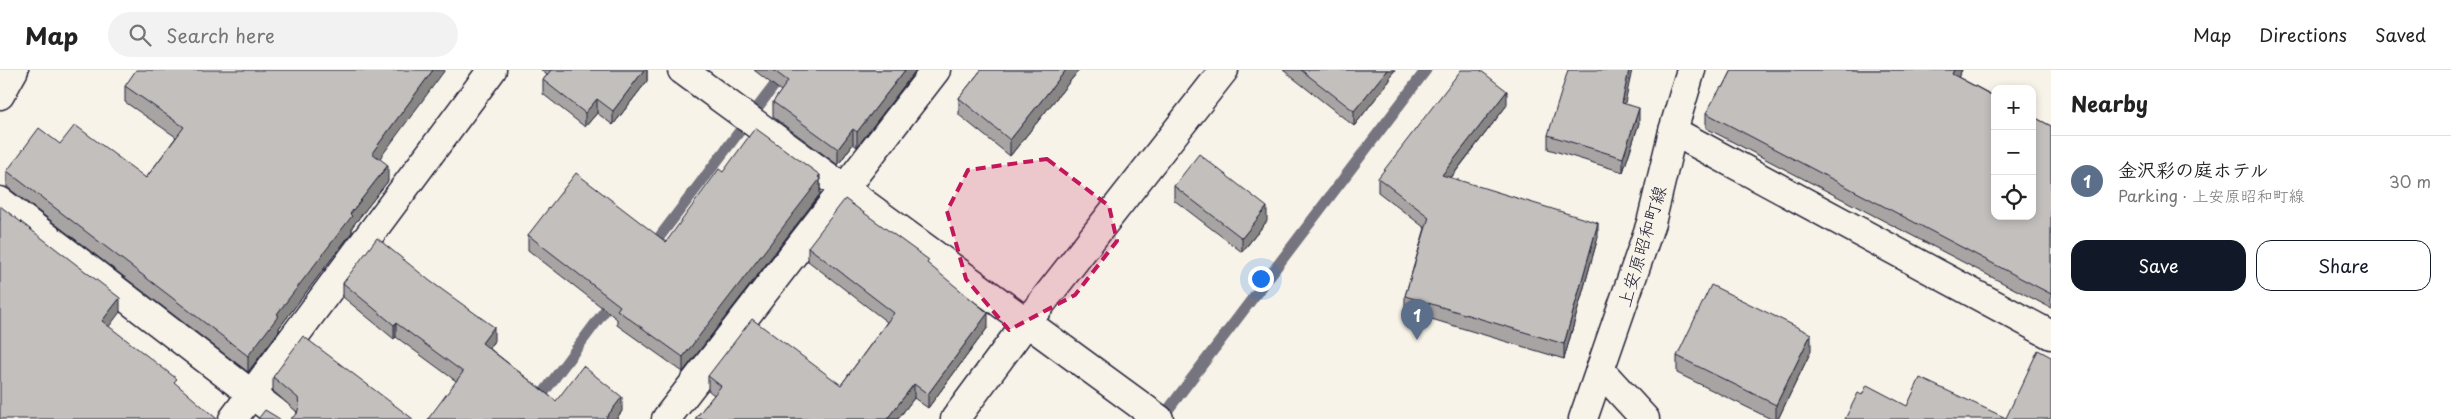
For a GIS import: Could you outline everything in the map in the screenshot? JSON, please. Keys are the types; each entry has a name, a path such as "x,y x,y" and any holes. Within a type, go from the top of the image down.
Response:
{"street":[{"path":"0,95 14,70"},
{"path":"233,419 492,70"},
{"path":"682,70 1158,419"},
{"path":"666,419 936,70"},
{"path":"955,419 1026,323 1224,70"},
{"name":"上安原昭和町線","path":"1583,419 1651,223 1672,131 1692,70"},
{"path":"1672,131 2051,335"},
{"path":"0,201 284,419"},
{"path":"1600,370 1645,419"}],"highlighted area":[{"path":"1047,159 1109,206 1117,241 1075,295 1009,330 966,279 947,211 968,170"}],"building":[{"path":"136,70 433,70 372,153 388,165 350,214 352,216 277,314 279,315 248,356 7,171 39,128 60,144 75,125 146,178 184,127 125,86"},
{"path":"551,70 644,70 613,111 597,99 585,113 543,80"},
{"path":"773,70 905,70 857,132 853,129 838,149 773,102 788,81"},
{"path":"981,70 1066,70 1010,140 959,98"},
{"path":"1301,70 1387,70 1354,111"},
{"path":"1461,70 1480,70 1507,91 1442,175 1598,223 1564,344 1405,296 1429,217 1378,178"},
{"path":"1568,70 1629,70 1622,103 1639,108 1623,158 1548,135"},
{"path":"1732,70 1954,70 1952,74 1991,95 1991,220 2036,220 2036,118 2051,126 2051,294 1706,113 1721,87 1723,88"},
{"path":"755,128 820,175 818,177 820,179 683,357 617,310 620,306 528,235 576,173 666,242 719,169 723,172"},
{"path":"1199,154 1267,207 1242,238 1174,186"},
{"path":"845,199 929,260 927,263 988,313 928,394 914,384 887,419 695,419 721,386 708,376 752,319 841,385 894,313 808,247"},
{"path":"0,206 120,298 102,321 177,379 174,382 217,419 0,419"},
{"path":"377,238 430,281 494,327 482,343 556,401 583,366 622,397 605,419 428,419 463,372 396,323 394,325 343,283"},
{"path":"1711,285 1811,334 1776,405 1677,356"},
{"path":"303,336 413,419 290,419 297,414 298,398 273,377"},
{"path":"2038,350 2051,357 2051,419 1845,419 1858,393 1862,395 1867,385 1907,406 1920,378 2006,418"},
{"path":"265,410 280,419 258,419"}],"waterway":[{"path":"651,248 786,70"},
{"path":"1161,419 1426,70"},
{"path":"524,419 615,297"}],"place":[{"name":"金沢彩の庭ホテル","path":"1417,340"}]}
